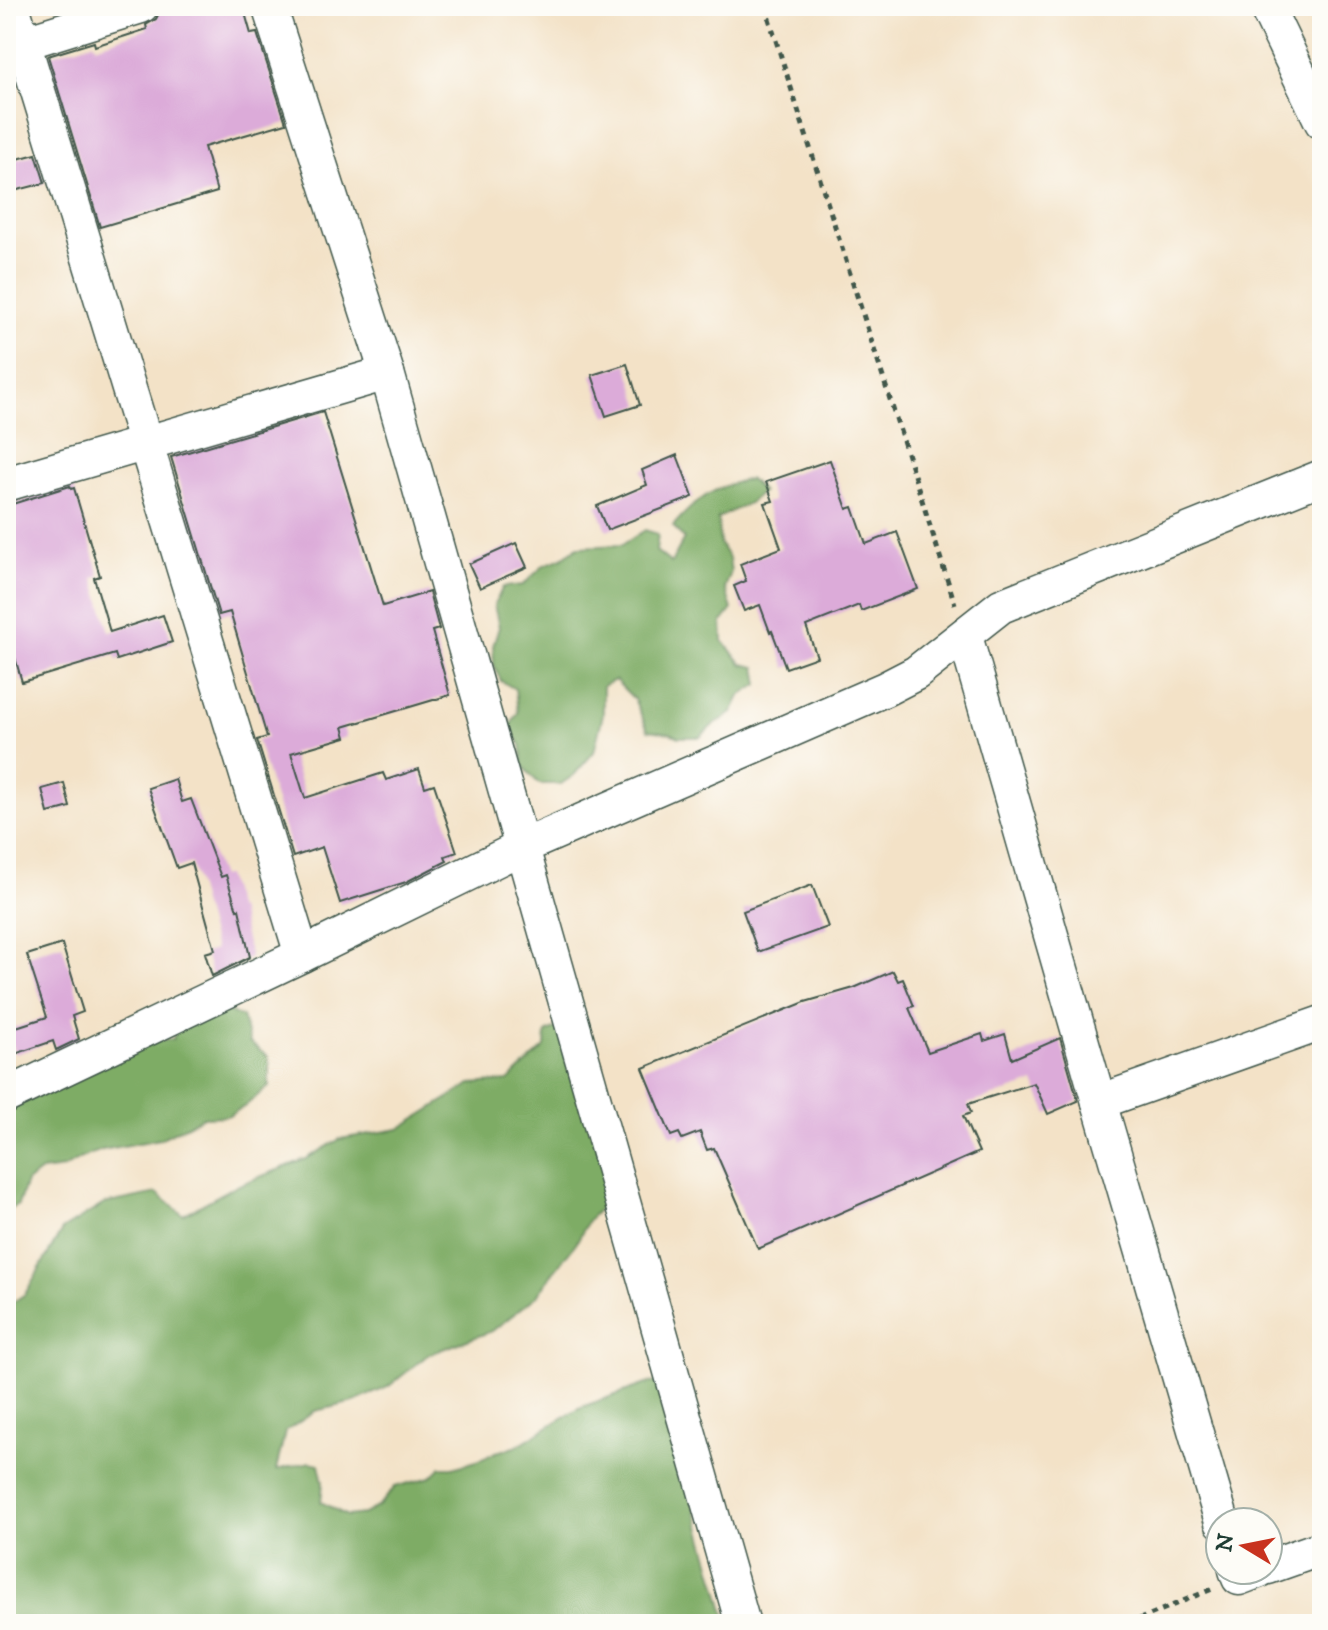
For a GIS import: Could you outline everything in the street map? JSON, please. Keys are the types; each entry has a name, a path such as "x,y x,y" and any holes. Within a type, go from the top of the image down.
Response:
{"street":[{"path":"12,6 15,46 146,443 302,955"},
{"path":"15,46 138,6"},
{"path":"269,6 387,373 743,1624"},
{"path":"1266,6 1322,122"},
{"path":"6,484 387,373"},
{"path":"6,1096 522,847 885,689 916,673 1001,606 1322,477"},
{"path":"965,636 1217,1506"},
{"path":"1099,1102 1322,1023"},
{"path":"1284,1560 1322,1548"}],"path":[{"path":"765,6 965,636"},
{"path":"1128,1624 1216,1586"}],"green space":[{"path":"750,479 762,492 749,503 718,518 720,544 729,558 731,572 725,588 732,609 722,622 723,641 742,664 756,667 759,684 740,696 732,713 700,737 678,737 648,730 634,699 615,680 603,686 603,714 594,752 574,775 561,784 539,784 523,766 521,745 509,727 518,713 515,689 501,681 494,665 493,646 499,627 494,605 503,587 523,585 544,565 578,547 622,545 645,530 658,534 656,551 671,563 684,539 673,526 681,517 716,490"},
{"path":"214,1005 242,1017 250,1043 269,1057 269,1086 244,1107 227,1116 203,1117 160,1139 102,1150 64,1168 41,1171 26,1182 18,1205 6,1211 6,1110 156,1041 173,1039 177,1025"},
{"path":"564,1024 612,1197 590,1218 576,1243 537,1296 492,1331 429,1354 388,1387 354,1402 315,1411 285,1432 276,1470 310,1462 319,1464 323,1482 321,1502 347,1516 364,1514 379,1506 395,1487 431,1477 441,1467 456,1467 515,1447 579,1408 659,1382 728,1624 6,1624 6,1307 25,1294 62,1230 104,1204 157,1193 183,1215 234,1187 306,1159 340,1139 399,1129 471,1084 508,1081 545,1047 546,1033"}],"building":[{"path":"170,6 243,6 251,34 257,33 286,123 204,147 217,192 100,227 48,56 94,42 95,46 147,29 146,25 156,19 161,9"},
{"path":"36,154 45,183 6,193 6,162"},
{"path":"627,364 640,405 606,416 592,375"},
{"path":"323,412 383,606 429,592 439,629 432,631 450,695 343,727 346,737 291,753 305,798 383,773 386,780 419,769 425,787 434,784 457,852 445,856 447,861 406,882 340,903 322,847 293,857 257,740 267,737 230,612 219,615 171,457"},
{"path":"677,455 693,497 607,530 597,506 647,485 642,470"},
{"path":"830,460 847,509 853,507 866,544 897,532 918,589 861,611 859,605 806,626 817,657 786,668 760,605 744,611 734,586 746,581 740,564 781,548 765,503 773,501 766,482"},
{"path":"70,486 74,488 100,576 94,578 110,632 163,615 172,642 117,660 115,654 22,682 6,626 6,506"},
{"path":"516,543 527,567 480,588 469,564"},
{"path":"175,779 182,802 191,799 221,877 226,875 239,909 250,957 212,976 205,953 215,950 191,863 177,868 148,788"},
{"path":"64,783 70,807 48,813 42,789"},
{"path":"812,885 828,927 758,952 743,911"},
{"path":"62,944 83,1012 72,1016 79,1039 56,1050 53,1041 15,1054 7,1030 47,1017 27,955"},
{"path":"893,971 898,981 903,979 914,1006 909,1008 928,1052 982,1034 984,1041 1005,1034 1012,1059 1060,1038 1078,1101 1048,1114 1034,1083 968,1104 971,1113 963,1116 979,1152 758,1249 714,1148 707,1150 700,1132 682,1139 679,1133 671,1136 643,1068 805,1002 854,988"}]}
